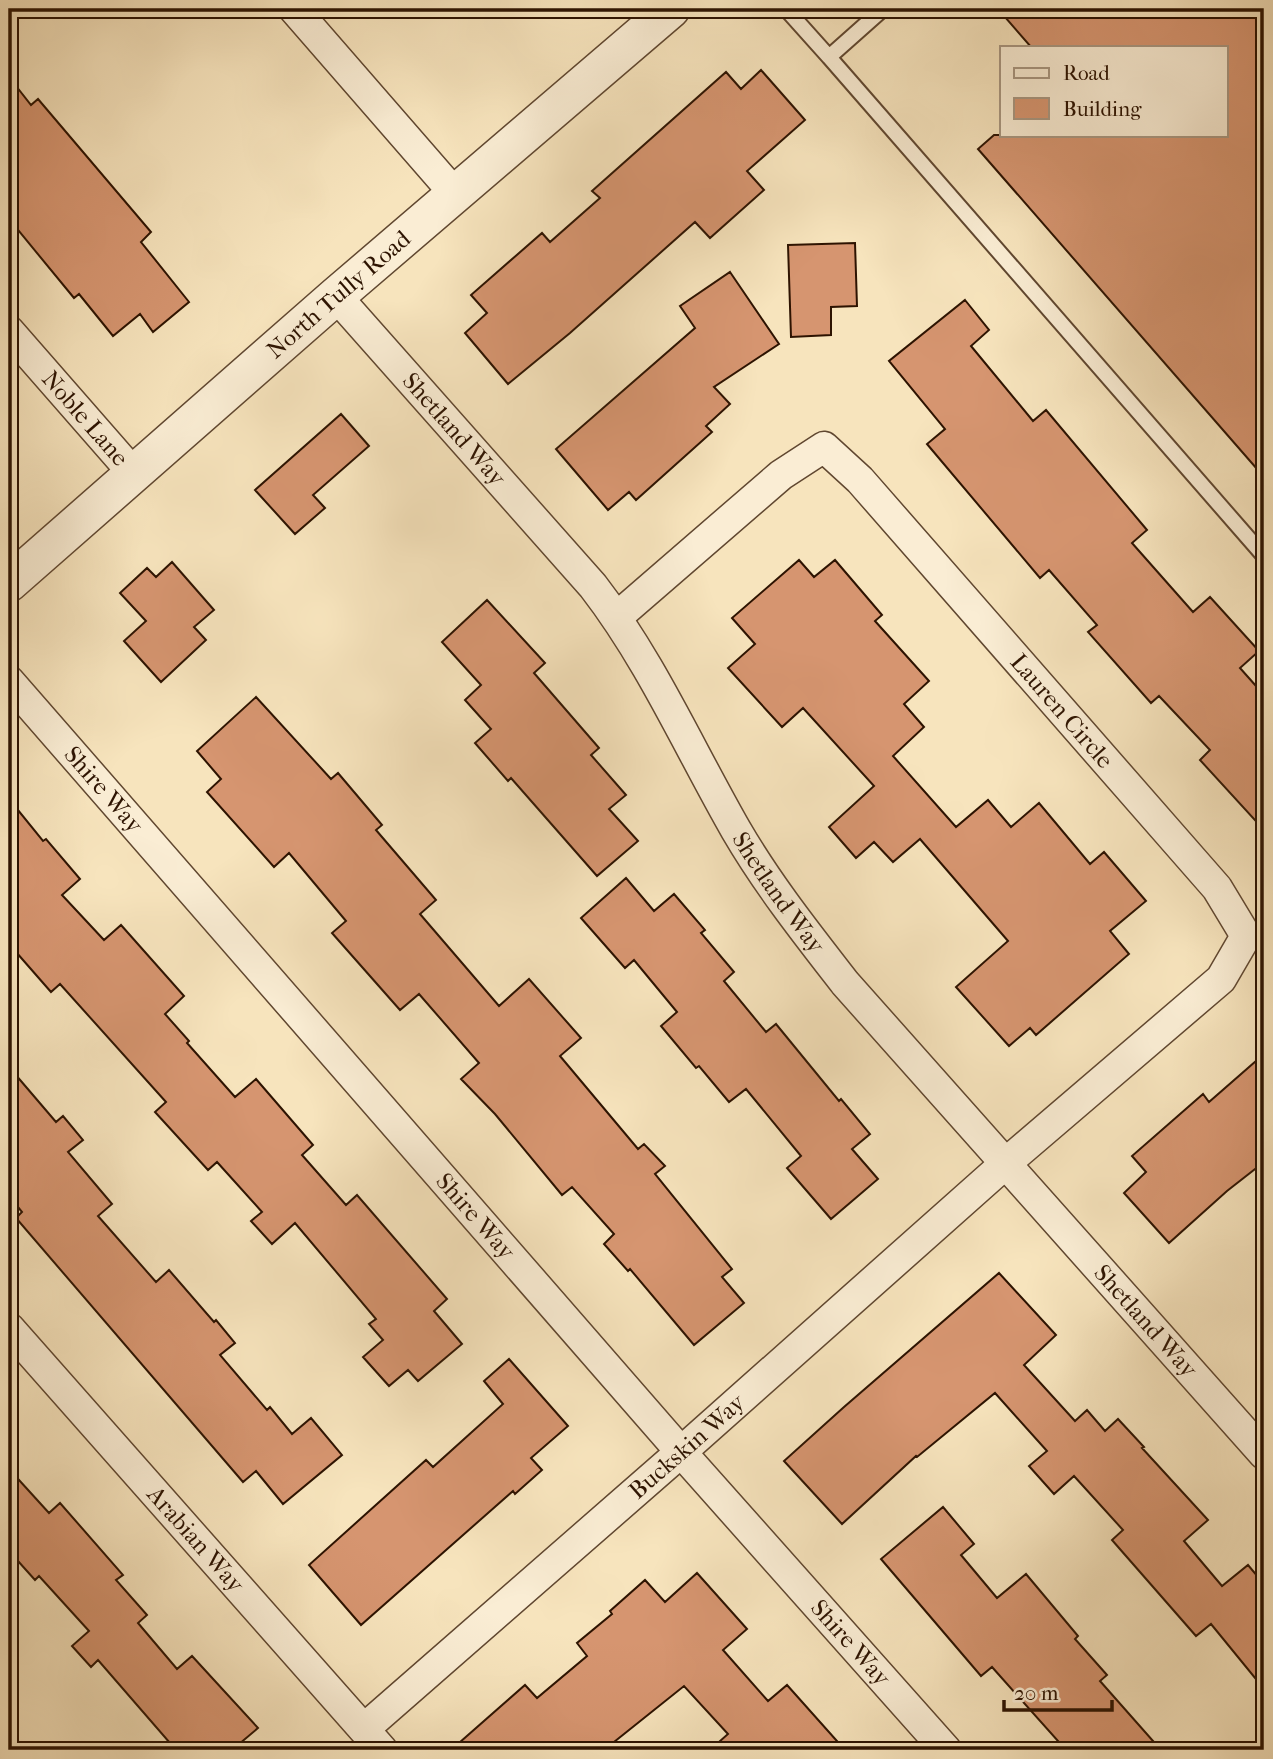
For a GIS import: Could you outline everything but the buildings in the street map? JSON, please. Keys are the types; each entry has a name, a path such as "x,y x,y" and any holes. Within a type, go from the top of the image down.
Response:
{"street":[{"path":"294,9 455,194"},
{"name":"North Tully Road","path":"9,583 671,9"},
{"name":"Shetland Way","path":"337,296 593,586 617,617 650,670 737,832 787,908 845,983 1264,1454"},
{"name":"Noble Lane","path":"9,331 134,474"},
{"name":"Lauren Circle","path":"617,617 781,475 824,447 860,480 1216,888 1246,936 1220,979 1006,1163"},
{"name":"Shire Way","path":"9,681 681,1452 946,1750"},
{"name":"Buckskin Way","path":"373,1739 681,1452 1006,1163"},
{"name":"Arabian Way","path":"9,1328 373,1739"}],"lane":[{"path":"786,9 1264,556"},
{"path":"829,57 883,9"}]}
